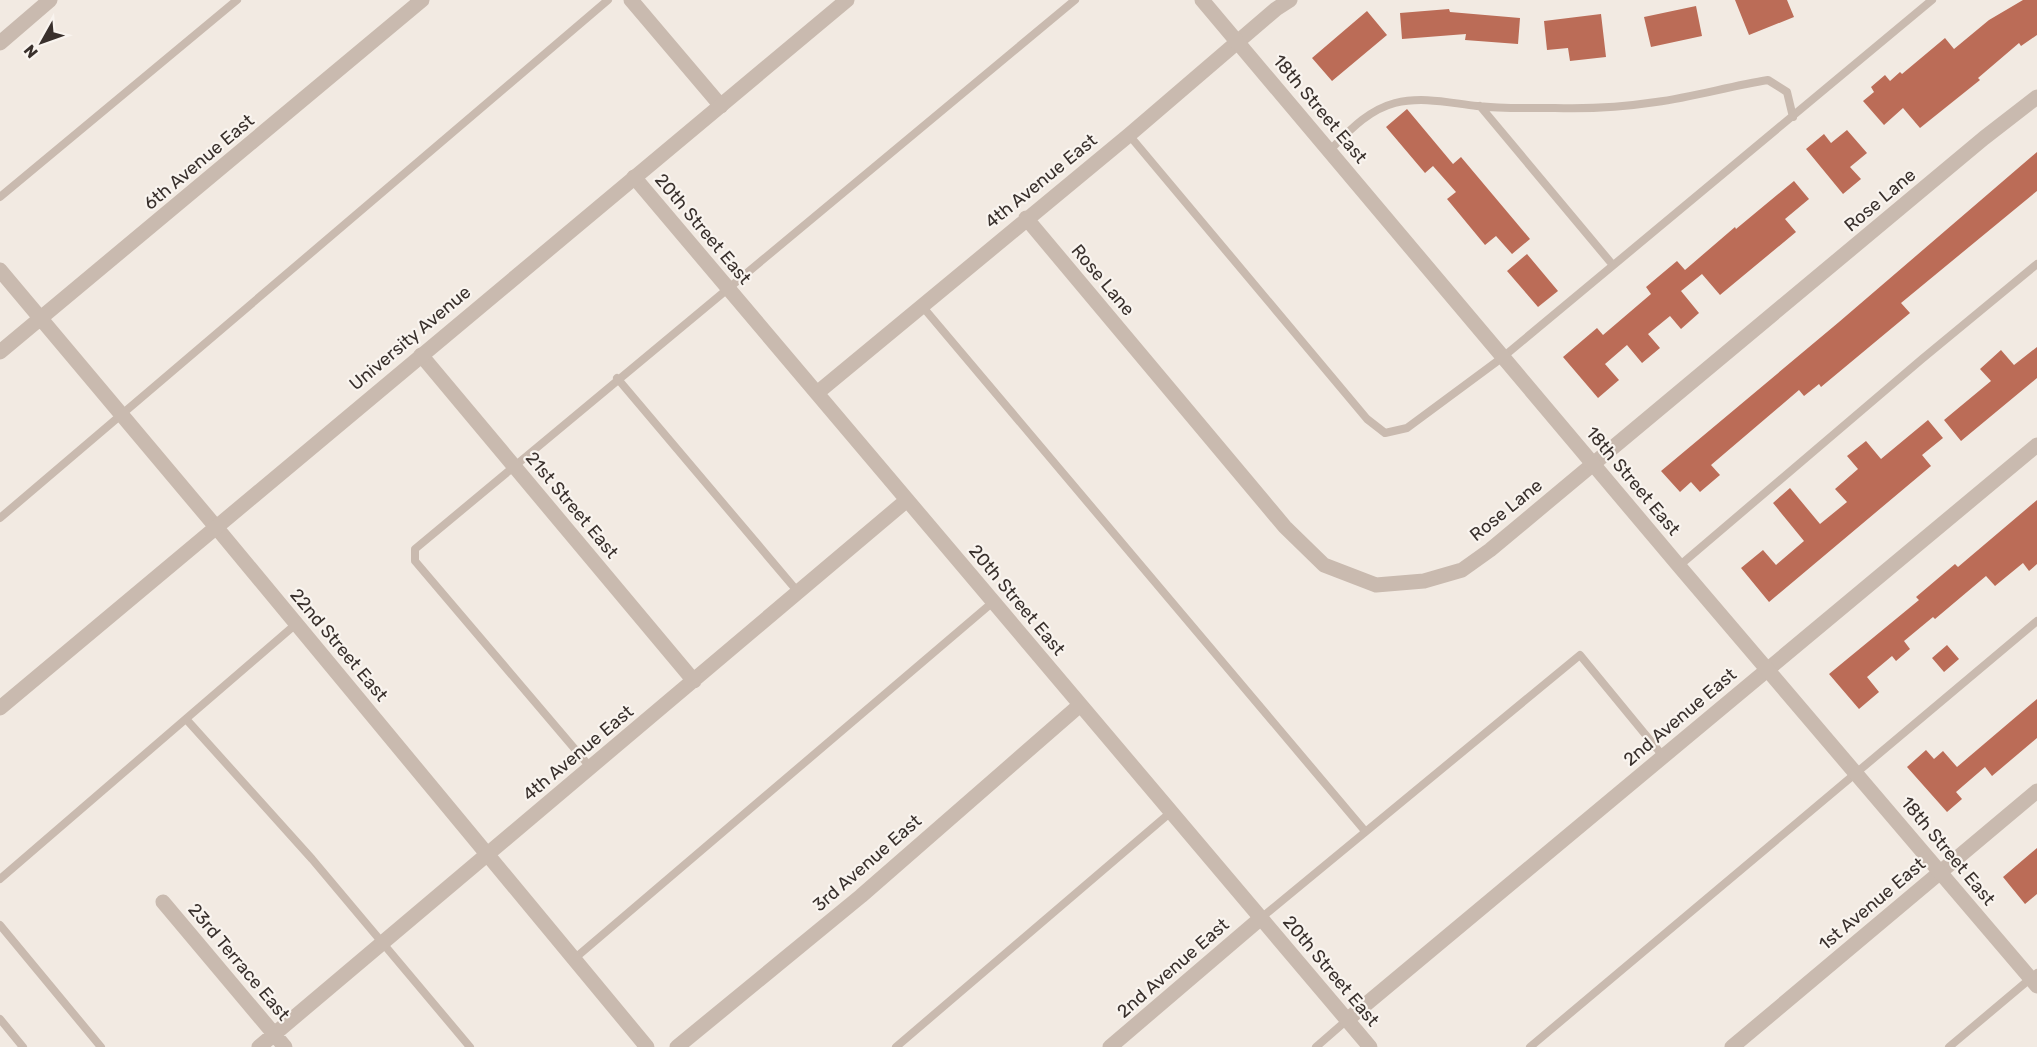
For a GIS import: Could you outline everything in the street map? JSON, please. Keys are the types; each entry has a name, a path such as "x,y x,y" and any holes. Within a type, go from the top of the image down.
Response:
{"street":[{"path":"0,43 50,0"},
{"name":"6th Avenue East","path":"0,352 422,0"},
{"path":"631,0 720,106"},
{"name":"University Avenue","path":"0,708 847,0"},
{"name":"18th Street East","path":"1202,0 1767,670 2035,979"},
{"name":"4th Avenue East","path":"817,393 1026,218 1130,135 1276,9 1290,0"},
{"name":"Rose Lane","path":"1026,218 1286,527 1324,565 1376,585 1424,581 1462,570 1490,550 2011,115 2037,97"},
{"name":"20th Street East","path":"634,177 1370,1047"},
{"name":"22nd Street East","path":"0,270 646,1047"},
{"name":"21st Street East","path":"421,355 694,681"},
{"name":"2nd Avenue East","path":"1347,1020 2037,445"},
{"name":"4th Avenue East","path":"260,1047 907,500"},
{"name":"3rd Avenue East","path":"677,1047 861,896 1080,705"},
{"name":"1st Avenue East","path":"1732,1047 2037,791"},
{"name":"23rd Terrace East","path":"164,902 285,1047"},
{"name":"2nd Avenue East","path":"1110,1047 1261,918"}],"lane":[{"path":"0,197 237,0"},
{"path":"0,518 608,0"},
{"path":"591,768 415,561 415,549 617,378 1075,0"},
{"path":"1130,135 1367,419 1385,433 1407,428 1503,357 1932,0"},
{"path":"1329,150 1374,111 1395,103 1425,99 1480,106 1615,107 1664,101 1768,80 1787,92 1793,117"},
{"path":"1480,106 1612,264"},
{"path":"1679,566 2037,264"},
{"path":"922,306 1365,831"},
{"path":"617,378 798,592"},
{"path":"574,959 993,602"},
{"path":"1530,1047 2037,621"},
{"path":"0,879 296,624"},
{"path":"1261,918 1580,655 1663,756"},
{"path":"186,719 312,860 470,1047"},
{"path":"896,1047 1171,812"},
{"path":"0,925 101,1047"},
{"path":"1949,1047 2035,979"},
{"path":"0,1019 23,1047"},
{"path":"1316,1047 1347,1020"}],"building":[{"path":"1735,0 1787,0 1794,17 1749,35"},
{"path":"2023,0 2037,0 2037,35 2021,46 2019,43 1978,78 1980,80 1920,128 1903,108 1884,125 1863,101 1874,92 1871,87 1885,75 1890,81 1900,72 1902,74 1945,38 1954,49 1989,20"},
{"path":"1696,6 1702,36 1651,47 1644,17"},
{"path":"1449,9 1450,12 1520,18 1518,44 1465,40 1466,34 1402,39 1400,13"},
{"path":"1367,11 1387,35 1332,81 1312,58"},
{"path":"1601,14 1606,57 1570,61 1568,48 1547,50 1544,21"},
{"path":"1407,109 1453,164 1461,157 1530,239 1512,254 1496,236 1485,245 1447,199 1456,192 1433,166 1425,173 1386,127"},
{"path":"1847,130 1867,153 1850,167 1861,179 1843,194 1806,149 1824,134 1831,143"},
{"path":"2037,152 2037,191 1901,303 1910,313 1821,387 1819,384 1804,396 1799,390 1711,465 1720,475 1700,492 1691,482 1680,492 1661,471 1839,322"},
{"path":"1794,181 1809,199 1785,219 1796,232 1720,295 1702,274 1681,291 1699,313 1681,329 1670,316 1648,334 1660,348 1642,363 1627,345 1605,364 1619,380 1598,398 1563,357 1597,328 1603,335 1651,294 1646,287 1677,261 1685,270"},
{"path":"1527,254 1558,291 1538,307 1507,271"},
{"path":"2037,347 2037,378 1961,441 1944,420 1991,381 1980,369 2001,350 2014,365"},
{"path":"1928,420 1943,438 1922,455 1931,466 1769,602 1741,568 1763,550 1776,565 1804,541 1773,503 1790,488 1820,524 1847,502 1835,489 1858,469 1847,456 1866,441 1881,459"},
{"path":"2037,500 2037,564 2029,571 2023,563 1995,586 1986,576 1935,619 1933,617 1904,641 1910,649 1896,661 1892,656 1867,677 1879,692 1859,709 1829,674 1919,600 1916,597 1955,564 1958,567"},
{"path":"1947,645 1959,659 1944,672 1932,658"},
{"path":"2037,699 2037,738 1992,776 1985,767 1956,792 1962,799 1947,812 1907,767 1926,750 1934,759 1943,751 1957,767"},
{"path":"2037,848 2037,894 2025,904 2003,877"}]}
